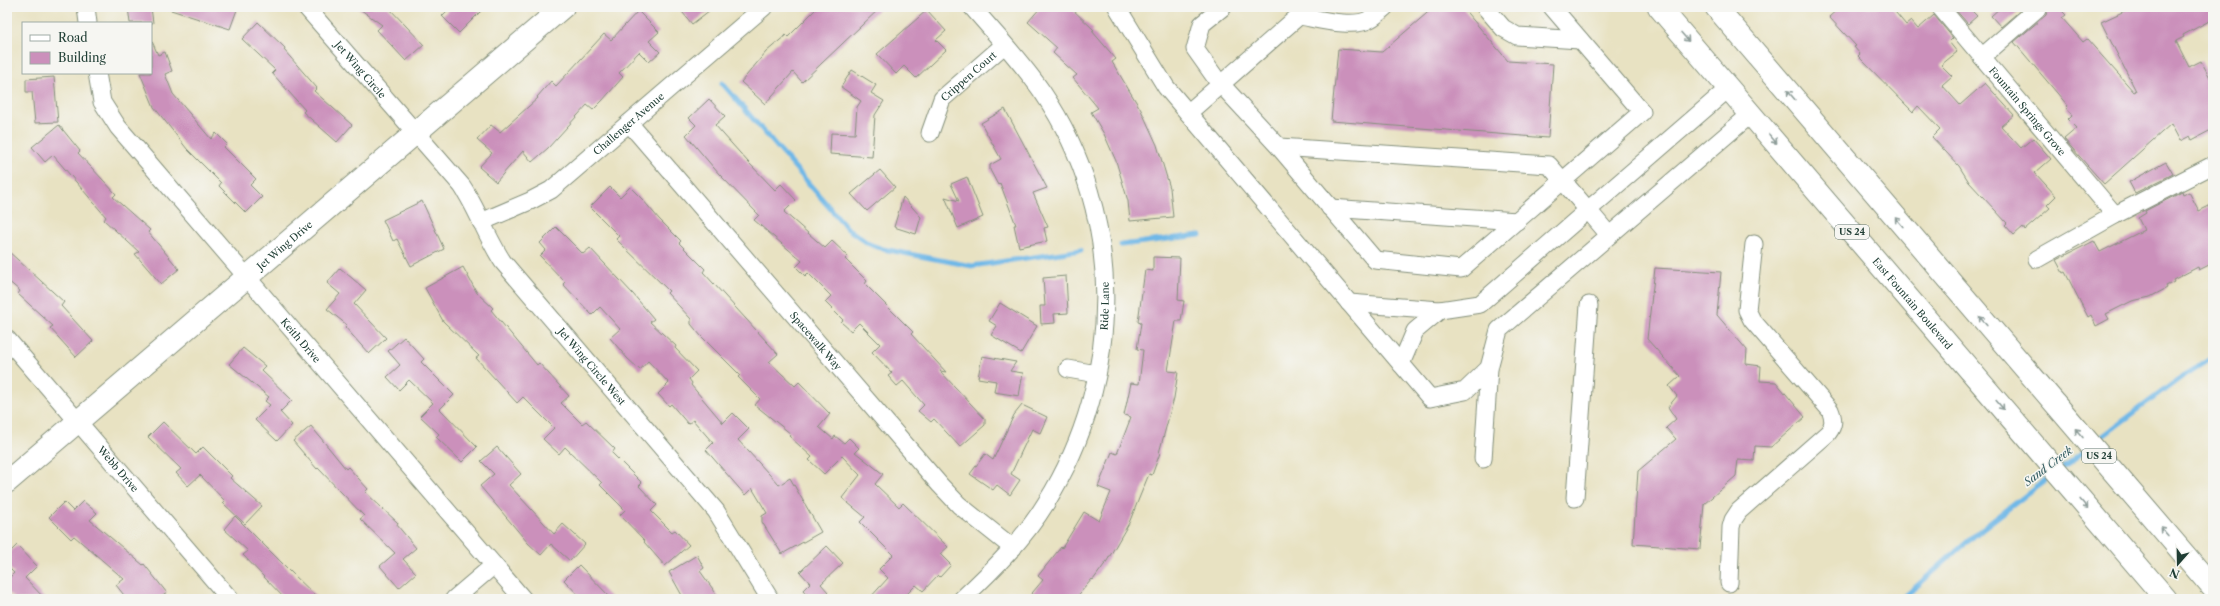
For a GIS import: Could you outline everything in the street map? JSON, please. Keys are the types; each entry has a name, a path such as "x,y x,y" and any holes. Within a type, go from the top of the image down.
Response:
{"main road":[{"name":"Jet Wing Drive","path":"7,482 563,7"},
{"name":"East Fountain Boulevard","path":"1659,7 2160,592"},
{"name":"US 24","path":"1716,7 2008,351 2213,588"}],"street":[{"path":"86,7 88,22"},
{"name":"Jet Wing Circle","path":"306,7 416,132"},
{"name":"Challenger Avenue","path":"481,222 530,202 551,190 764,7"},
{"name":"Ride Lane","path":"962,599 991,572 1012,548 1046,503 1060,478 1084,421 1097,374 1104,338 1106,304 1101,240 1089,193 1078,161 1053,110 1039,88 972,7"},
{"path":"1118,7 1166,86 1430,398 1465,391 1489,368"},
{"path":"1222,7 1202,24 1195,49 1221,84 1279,147 1375,260 1461,270 1642,112 1552,7"},
{"path":"1188,113 1304,11 1349,23 1361,23 1370,20 1385,7"},
{"path":"1484,7 1503,28 1517,36 1580,40"},
{"name":"Fountain Springs Grove","path":"1940,7 2115,215"},
{"path":"1982,57 2039,7"},
{"name":"Crippen Court","path":"930,133 942,99 1004,45"},
{"name":"Keith Drive","path":"97,74 102,102 108,114 523,599"},
{"path":"1349,303 1440,310 1480,304 1729,88"},
{"path":"1482,459 1489,368 1499,330 1751,114"},
{"name":"Spacewalk Way","path":"629,123 940,485 959,505 1012,548"},
{"name":"Jet Wing Circle West","path":"416,132 462,186 472,201 491,244 503,262 716,511 770,599"},
{"path":"1279,147 1549,165 1608,235"},
{"path":"2037,259 2115,215 2213,165"},
{"path":"1330,208 1517,221"},
{"path":"1729,583 1731,527 1733,520 1739,511 1828,433 1832,427 1833,419 1830,410 1752,320 1747,310 1754,244"},
{"path":"1575,498 1590,305"},
{"path":"1401,364 1415,331 1440,310"},
{"name":"Webb Drive","path":"7,339 230,599"},
{"path":"1068,369 1097,374"},
{"path":"454,599 494,565"}],"building":[{"path":"128,7 151,7 153,23 130,22"},
{"path":"172,7 238,7 230,29 171,10"},
{"path":"357,7 388,7 424,45 406,61 377,30 382,25"},
{"path":"451,7 485,7 459,33 442,16"},
{"path":"678,7 714,7 692,24"},
{"path":"818,7 881,7 802,82 793,72 765,104 741,82 766,52 786,35 788,37"},
{"path":"1041,7 1070,7 1094,30 1092,31 1116,59 1112,62 1141,110 1157,145 1170,188 1173,217 1130,221 1128,201 1116,161 1104,134 1091,112 1098,108 1073,78 1077,75 1053,53 1057,48 1028,22"},
{"path":"1434,7 1462,7 1508,61 1553,64 1548,138 1331,121 1338,49 1382,52"},
{"path":"1840,7 1891,7 1906,25 1911,21 1918,29 1934,15 1953,38 1949,42 1957,52 1941,65 1952,76 1942,85 1960,105 1985,83 2014,115 2001,126 2021,148 2033,138 2051,159 2035,173 2056,196 2047,205 2050,208 2025,230 2023,227 2014,235 2005,225 2007,223 1969,182 1959,166 1932,137 1940,129 1918,106 1913,112 1858,56 1860,54 1854,47 1856,46 1829,17"},
{"path":"1953,7 1968,7 1977,16 1968,24"},
{"path":"2001,7 2024,7 2001,27 1991,16"},
{"path":"2049,7 2058,7 2066,15 2062,18 2083,42 2087,39 2134,92 2136,91 2101,22 2133,7 2213,7 2213,19 2183,35 2184,37 2176,41 2189,67 2201,61 2213,83 2213,129 2192,140 2190,136 2180,141 2171,124 2104,184 2064,139 2077,128 2068,119 2072,115 2066,108 2068,106 2014,42 2046,15"},
{"path":"927,10 946,31 936,40 946,50 916,78 904,66 896,74 877,54"},
{"path":"638,11 659,32 649,41 660,52 649,62 639,52 619,73 623,77 602,101 593,110 587,105 548,148 532,162 523,151 496,182 479,167 492,153 477,140 491,125 500,132 538,98 537,97 551,81 556,86 604,34 611,40"},
{"path":"258,22 285,48 284,50 317,88 314,91 352,125 337,142 303,112 305,110 272,73 275,70 242,39"},
{"path":"152,41 158,55 165,52 172,71 165,74 173,94 211,139 216,133 227,144 224,147 256,179 250,185 262,197 246,213 219,186 221,183 187,149 154,107 140,74 152,74"},
{"path":"852,70 876,85 871,93 884,101 875,115 872,157 830,154 831,133 855,134 857,107 861,101 841,87"},
{"path":"54,77 58,122 35,123 32,92 26,92 26,79"},
{"path":"709,99 725,116 715,125 775,190 781,184 796,200 784,212 825,248 832,241 848,256 845,259 867,281 865,284 913,332 911,334 946,372 940,371 985,419 985,425 960,447 934,419 931,422 918,411 924,405 903,381 897,386 888,376 892,373 872,352 880,344 859,323 851,331 841,322 843,320 825,302 831,296 808,273 805,276 796,267 802,261 754,220 759,215 719,174 686,135 696,125 689,118"},
{"path":"1005,109 1047,188 1033,193 1048,227 1044,228 1047,241 1019,247 1014,225 1016,225 1000,183 998,185 990,170 990,165 1001,159 981,123"},
{"path":"59,125 80,151 78,153 116,194 113,197 150,230 148,232 179,269 161,284 135,254 139,252 104,220 106,217 53,155 45,162 32,147"},
{"path":"2166,162 2173,174 2135,193 2129,182"},
{"path":"880,170 895,187 867,211 851,194"},
{"path":"967,177 983,217 958,228 945,197 959,201 951,184"},
{"path":"610,187 620,197 630,187 643,200 681,241 679,243 705,269 703,272 778,354 769,362 795,386 799,382 830,414 819,427 833,439 835,436 844,443 849,438 859,448 855,452 883,474 875,484 899,507 903,503 948,547 940,554 951,565 940,577 938,575 923,591 916,585 902,599 869,599 888,578 879,569 893,555 860,522 865,517 842,498 860,475 842,456 824,474 809,460 812,457 789,436 791,434 755,405 760,399 738,377 740,375 701,336 691,324 691,319 667,293 669,291 616,239 619,236 590,207"},
{"path":"2182,192 2183,195 2189,192 2199,211 2213,204 2213,263 2199,270 2198,267 2173,280 2174,282 2166,286 2167,288 2150,297 2132,301 2106,314 2109,319 2096,326 2091,315 2088,317 2065,272 2063,273 2056,260 2094,241 2100,252 2144,230 2138,218 2146,213 2145,211"},
{"path":"903,197 921,217 916,234 894,227"},
{"path":"422,201 444,249 411,266 397,239 393,241 383,220"},
{"path":"556,227 583,254 590,248 633,294 654,319 650,322 676,346 675,348 697,371 689,379 692,383 691,385 723,423 733,413 749,429 738,440 779,485 790,478 821,532 782,554 762,522 762,516 767,513 752,488 745,495 706,450 713,443 693,420 688,424 671,404 669,406 658,394 669,383 648,361 640,370 627,358 610,338 620,329 600,307 592,315 563,284 565,282 540,256 546,250 540,243"},
{"path":"7,250 64,302 61,306 93,341 76,357 50,328 53,326 18,294 20,291 7,280"},
{"path":"1153,257 1180,258 1178,300 1184,301 1181,321 1176,321 1168,371 1178,372 1174,398 1160,453 1152,475 1149,474 1129,523 1107,561 1093,580 1092,579 1075,599 1027,599 1043,580 1038,576 1061,547 1062,548 1084,512 1099,521 1111,492 1098,487 1112,452 1117,454 1131,417 1124,415 1131,383 1139,384 1143,350 1137,349 1141,323 1138,322 1145,270 1153,271"},
{"path":"463,267 477,293 493,308 491,310 537,365 539,363 569,396 561,403 582,424 586,421 615,449 612,453 642,483 639,486 657,505 651,511 672,532 675,530 689,545 665,566 644,542 645,541 620,515 625,510 600,485 602,483 565,447 559,454 543,439 554,428 523,397 517,403 476,358 479,356 443,321 425,288"},
{"path":"340,268 366,290 354,304 386,338 369,354 345,327 347,325 327,309 340,294 327,283"},
{"path":"1655,268 1721,272 1717,315 1747,350 1746,364 1761,366 1760,381 1776,382 1805,417 1771,447 1755,446 1754,461 1738,460 1736,476 1704,504 1700,549 1633,544 1638,471 1676,439 1666,428 1676,419 1668,407 1677,396 1669,386 1680,376 1647,339"},
{"path":"1066,276 1068,313 1054,314 1055,323 1041,324 1040,306 1045,306 1043,278"},
{"path":"1000,303 1037,326 1021,353 991,335 997,326 989,321"},
{"path":"404,337 424,359 421,362 454,395 440,409 477,447 462,462 436,437 439,434 420,416 433,403 409,380 399,390 387,377 400,365 388,351"},
{"path":"243,348 265,366 261,370 292,400 280,412 292,425 277,441 255,420 270,405 265,401 269,397 229,364"},
{"path":"982,356 1016,362 1010,371 1023,373 1019,396 994,392 996,381 978,378"},
{"path":"1022,405 1047,417 1040,433 1032,429 1011,474 1020,480 1010,495 997,485 993,490 970,474 985,454 993,460 1014,415"},
{"path":"163,422 196,454 203,447 232,476 230,478 262,506 245,524 223,503 225,501 200,475 188,486 176,473 181,469 148,437"},
{"path":"311,426 346,469 348,467 368,489 365,492 398,523 397,525 416,548 403,559 416,573 399,588 380,566 395,553 360,519 364,516 318,468 317,469 293,441"},
{"path":"497,447 521,474 509,485 554,534 563,524 585,544 570,561 551,544 541,555 528,543 480,486 494,474 481,461"},
{"path":"83,501 97,513 90,520 143,565 144,564 167,593 158,599 127,599 116,585 124,579 74,536 71,539 49,517 64,502 73,511"},
{"path":"235,516 319,599 285,599 243,555 248,551 224,529"},
{"path":"17,545 37,566 25,578 45,599 15,599 7,591 7,580 14,573 7,566 7,555"},
{"path":"827,546 843,563 821,584 828,592 820,599 811,599 803,590 810,583 800,572"},
{"path":"697,555 704,568 700,571 720,599 684,599 669,572"},
{"path":"579,565 612,599 582,599 564,580"}],"waterway":[{"path":"722,83 848,229 869,244 883,249 972,266 1081,250"},
{"path":"1121,245 1200,235"},
{"name":"Sand Creek","path":"2095,442 2179,379 2213,357"},
{"name":"Sand Creek","path":"2060,469 2087,449"},
{"name":"Sand Creek","path":"1902,599 1982,529 2052,475"}]}
